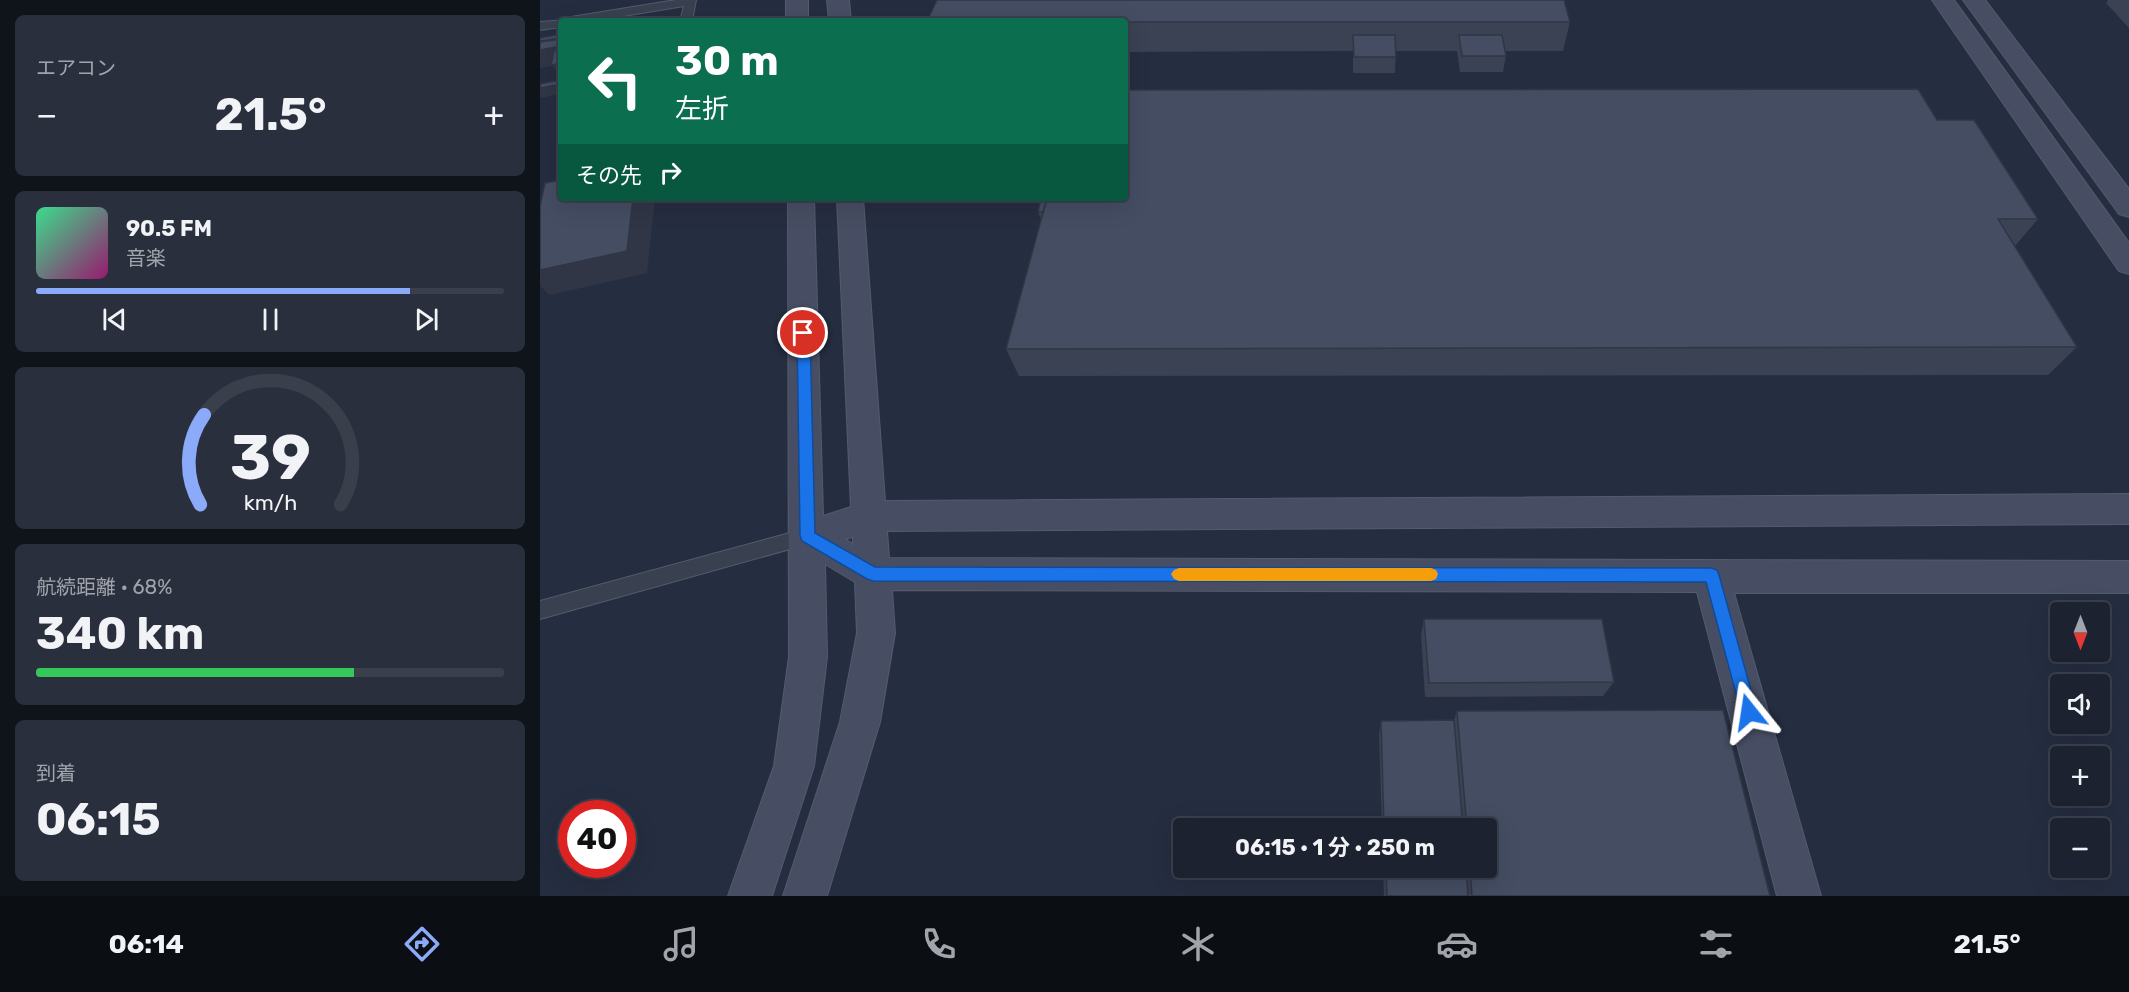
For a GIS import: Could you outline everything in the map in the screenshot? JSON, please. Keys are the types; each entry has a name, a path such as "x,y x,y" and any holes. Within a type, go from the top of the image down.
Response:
{"street":[{"path":"797,0 797,18"},
{"path":"838,0 840,18"},
{"path":"1943,0 2129,264"},
{"path":"1974,0 2129,208"},
{"path":"750,896 794,766 808,657 801,201"},
{"path":"805,896 860,722 876,633 850,201"},
{"path":"807,536 870,516 2129,509"},
{"path":"807,536 873,574 2129,577"},
{"path":"1711,575 1799,896"}],"lane":[{"path":"589,18 691,1 687,18"},
{"path":"540,26 558,23"},
{"path":"540,610 807,536"}],"building":[{"path":"937,0 1564,0 1570,22 1128,22 1128,18 928,18"},
{"path":"558,35 558,38 540,41 540,38"},
{"path":"1353,35 1395,35 1396,57 1354,57"},
{"path":"1459,35 1502,35 1506,56 1462,56"},
{"path":"558,39 558,47 540,50 540,42"},
{"path":"558,50 558,64 551,65 554,51"},
{"path":"558,81 558,85 540,88 540,84"},
{"path":"1918,89 1937,120 1974,120 2038,219 1998,219 2077,347 1006,349 1046,201 1128,201 1128,90"},
{"path":"558,181 558,201 633,201 627,251 540,270 540,206 545,183"},
{"path":"1040,201 1046,201 1043,212 1038,212"},
{"path":"1424,619 1602,619 1614,682 1429,683"},
{"path":"1723,710 1770,896 1472,896 1471,878 1497,878 1497,818 1466,818 1457,711"},
{"path":"1454,720 1462,818 1384,818 1381,721"},
{"path":"1386,878 1467,878 1468,896 1387,896"}],"slow traffic":[{"path":"1179,574 1431,574"}],"route":[{"path":"803,333 807,536 873,574 1711,575 1749,712"}]}
